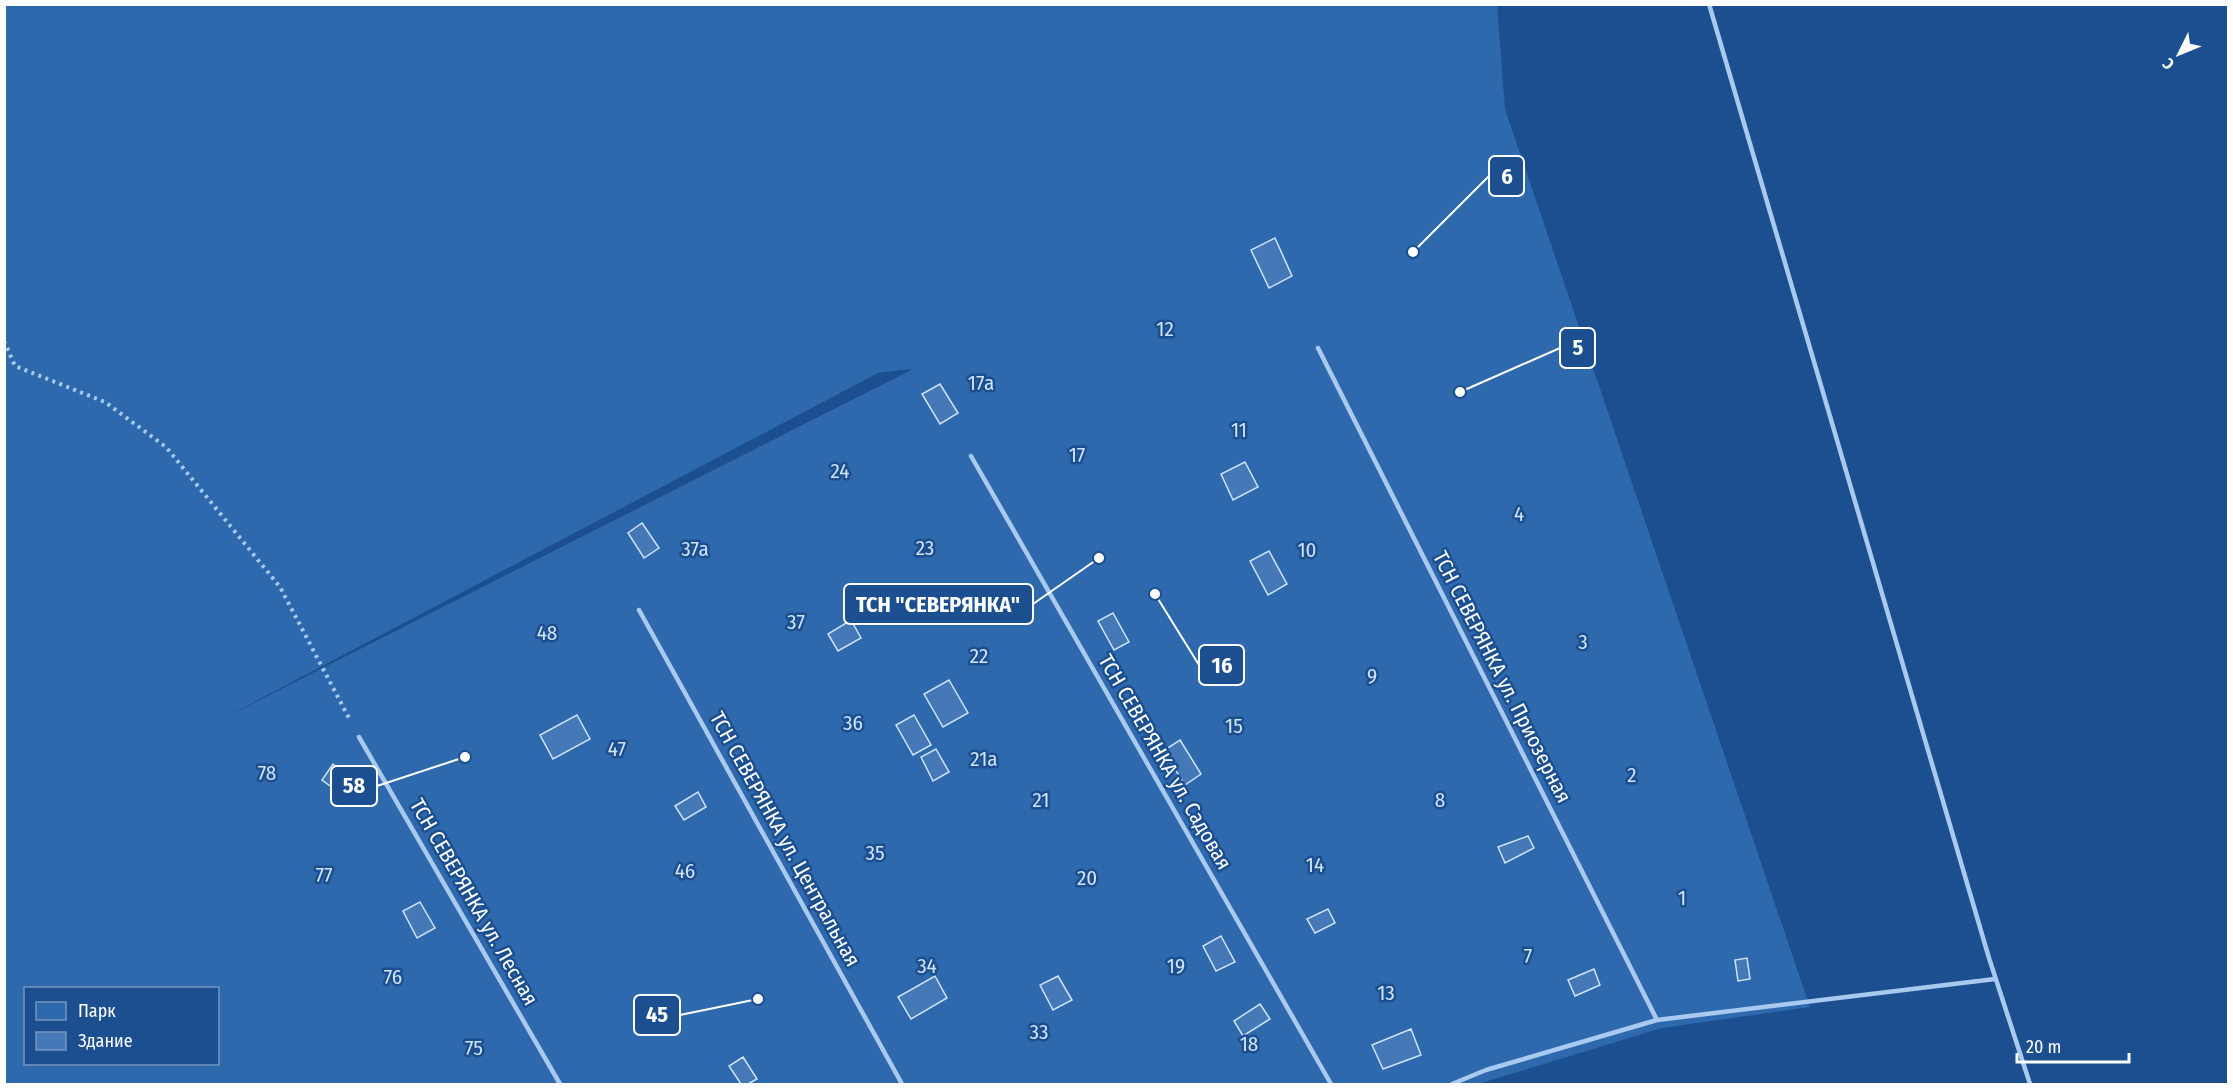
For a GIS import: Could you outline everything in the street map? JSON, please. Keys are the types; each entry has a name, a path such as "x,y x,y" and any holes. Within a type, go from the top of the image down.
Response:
{"lane":[{"path":"1709,4 1995,979 2030,1084"},
{"name":"ТСН СЕВЕРЯНКА ул. Приозерная","path":"1318,348 1657,1020"},
{"name":"ТСН СЕВЕРЯНКА ул. Садовая","path":"971,456 1331,1084"},
{"name":"ТСН СЕВЕРЯНКА ул. Центральная","path":"639,610 902,1084"},
{"name":"ТСН СЕВЕРЯНКА ул. Лесная","path":"359,737 560,1084"},
{"path":"1452,1084 1486,1070 1657,1020 1995,979"}],"path":[{"path":"4,341 15,366 105,402 166,447 280,587 359,737"}],"green space":[{"path":"5,5 1497,5 1505,109 1810,1007 1662,1028 1478,1084 5,1084","holes":["911,370 218,721 878,373"]}],"building":[{"path":"1275,238 1292,276 1269,288 1251,250"},
{"path":"940,384 958,413 940,424 922,394"},
{"path":"1245,462 1258,487 1233,500 1221,474"},
{"path":"642,523 659,548 644,558 628,533"},
{"path":"1269,551 1287,584 1268,595 1250,561"},
{"path":"1113,613 1129,642 1114,650 1098,621"},
{"path":"851,620 861,638 838,651 828,634"},
{"path":"949,680 968,713 943,727 924,694"},
{"path":"577,715 590,739 553,759 540,735"},
{"path":"914,715 931,745 913,755 896,725"},
{"path":"1180,740 1201,774 1185,785 1163,751"},
{"path":"936,749 949,772 933,781 921,757"},
{"path":"333,764 345,774 333,788 322,780"},
{"path":"698,792 706,807 684,820 675,806"},
{"path":"1528,836 1534,848 1505,863 1498,847"},
{"path":"420,902 435,928 417,938 403,911"},
{"path":"1328,909 1335,923 1315,933 1307,919"},
{"path":"1221,936 1235,962 1216,971 1203,946"},
{"path":"1747,958 1750,979 1738,981 1735,960"},
{"path":"1594,969 1600,985 1575,996 1568,980"},
{"path":"935,976 947,998 911,1019 898,997"},
{"path":"1058,976 1072,1000 1053,1010 1040,985"},
{"path":"1260,1004 1270,1019 1243,1036 1234,1021"},
{"path":"1411,1029 1421,1055 1383,1069 1372,1045"},
{"path":"743,1057 757,1079 748,1084 741,1084 729,1066"}],"place":[{"name":"6","path":"1413,252"},
{"name":"5","path":"1460,392"},
{"name":"ТСН \"СЕВЕРЯНКА\"","path":"1099,558"},
{"name":"16","path":"1155,594"},
{"name":"58","path":"465,757"},
{"name":"45","path":"758,999"}],"park label":[{"name":"12","path":"1165,329"},
{"name":"17а","path":"981,383"},
{"name":"11","path":"1239,430"},
{"name":"17","path":"1077,455"},
{"name":"24","path":"840,471"},
{"name":"4","path":"1519,514"},
{"name":"23","path":"925,548"},
{"name":"37а","path":"695,549"},
{"name":"10","path":"1307,550"},
{"name":"37","path":"796,622"},
{"name":"48","path":"547,633"},
{"name":"3","path":"1583,642"},
{"name":"22","path":"979,656"},
{"name":"9","path":"1372,676"},
{"name":"36","path":"853,723"},
{"name":"15","path":"1234,726"},
{"name":"47","path":"617,749"},
{"name":"21а","path":"984,759"},
{"name":"78","path":"267,773"},
{"name":"2","path":"1632,775"},
{"name":"21","path":"1041,800"},
{"name":"8","path":"1440,800"},
{"name":"35","path":"875,853"},
{"name":"14","path":"1315,865"},
{"name":"46","path":"685,871"},
{"name":"77","path":"324,875"},
{"name":"20","path":"1087,878"},
{"name":"1","path":"1682,898"},
{"name":"7","path":"1528,956"},
{"name":"34","path":"927,966"},
{"name":"19","path":"1176,966"},
{"name":"76","path":"393,977"},
{"name":"13","path":"1386,993"},
{"name":"33","path":"1039,1032"},
{"name":"18","path":"1249,1044"},
{"name":"75","path":"474,1048"}]}
